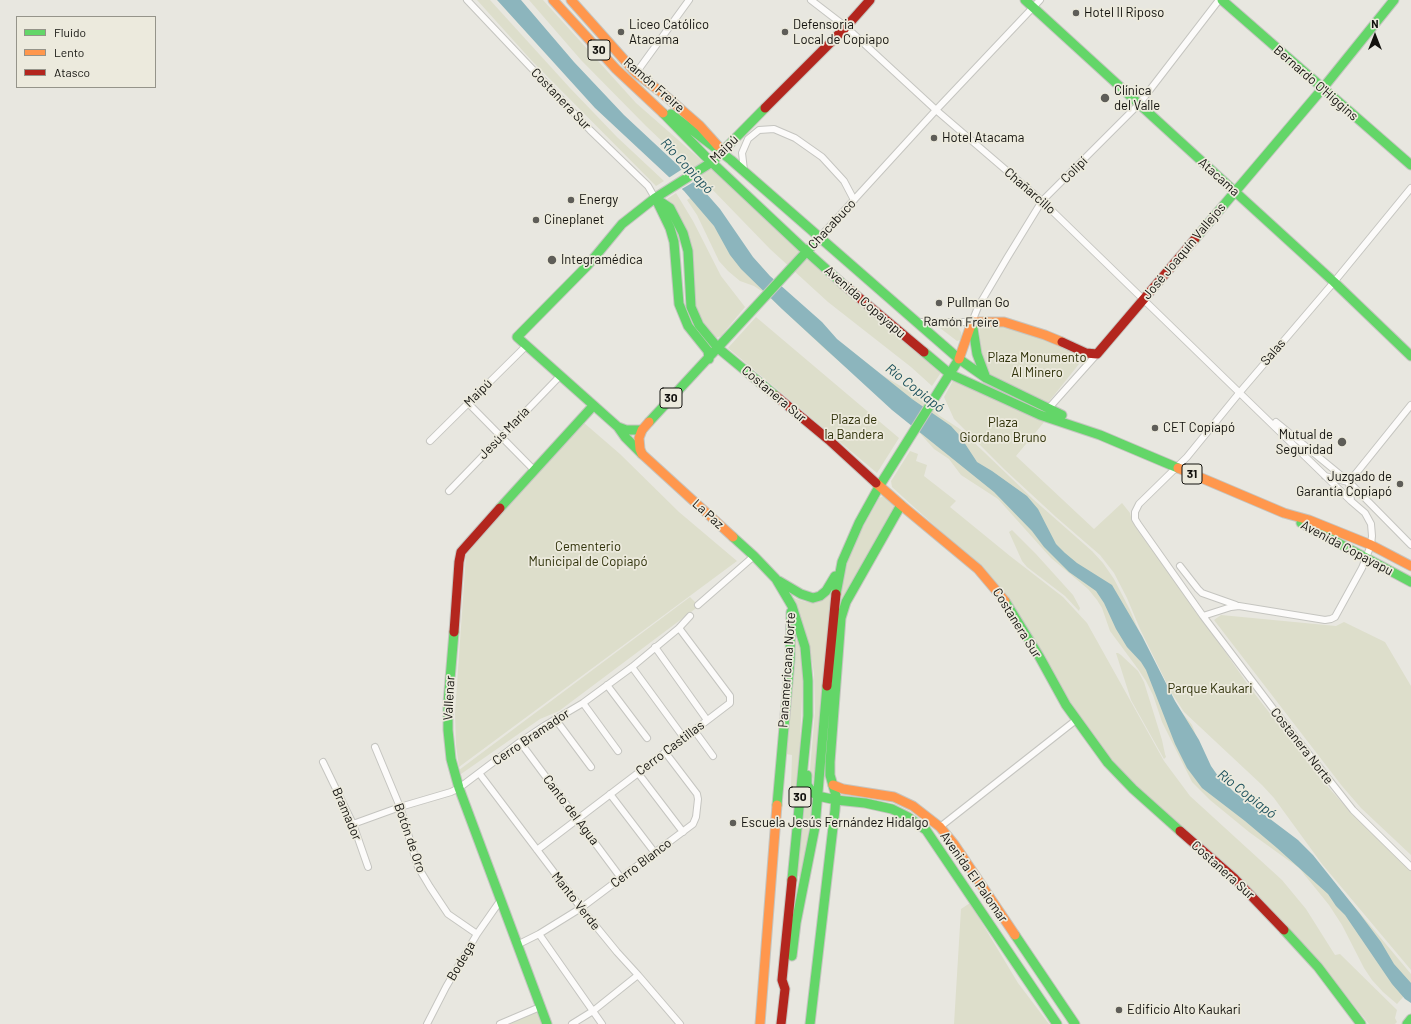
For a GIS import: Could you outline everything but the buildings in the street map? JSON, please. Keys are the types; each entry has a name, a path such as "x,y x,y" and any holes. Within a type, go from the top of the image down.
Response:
{"main road":[{"name":"Avenida Copayapu","path":"553,0 616,69 806,251 858,297 950,374 1040,415 1100,436 1284,513 1309,520 1371,545 1411,566"},
{"name":"Ramón Freire","path":"571,0 636,73 661,92 700,126 711,137 722,152"},
{"name":"Maipú","path":"517,337 588,265 618,228 653,200 712,162 846,27 870,0"},
{"name":"Atacama","path":"1025,0 1334,282 1411,356"},
{"name":"Bernardo O'Higgins","path":"1220,0 1411,165"},
{"name":"José Joaquín Vallejos","path":"1097,354 1323,88 1394,0"},
{"name":"Avenida Copayapu","path":"648,98 722,152 959,359 986,378 1069,418 1100,436"},
{"name":"Costanera Sur","path":"653,200 670,208 680,224 688,251 690,298 694,316 699,325 718,348 978,569 1006,602 1076,720 1108,763 1133,789 1235,879 1273,918 1318,967 1361,1024"},
{"name":"Costanera Sur","path":"653,200 670,228 674,242 676,251 677,294 680,309 693,333 708,351 709,359"},
{"name":"Chacabuco","path":"642,430 820,237"},
{"name":"Ramón Freire","path":"972,322 992,321 1013,325 1045,335 1086,353 1097,354"},
{"name":"Colipí","path":"959,359 972,322"},
{"path":"972,322 977,354 986,378"},
{"name":"La Paz","path":"517,337 618,427 642,454 754,556 776,579 792,606"},
{"name":"Panamericana Norte","path":"785,989 790,981 796,923 813,842 834,606 842,562 859,523 880,485 959,359"},
{"name":"Vallenar","path":"547,1024 516,946 458,788 451,759 448,715 461,552 593,406"},
{"name":"La Paz","path":"618,427 633,431 642,430"},
{"path":"642,430 639,443 642,454"},
{"path":"810,1024 836,800 830,768 833,710 841,618 846,602 901,505"},
{"name":"Avenida Copayapu","path":"1284,513 1316,532 1411,582"},
{"path":"776,579 801,594 813,598 820,596 831,585 842,562"},
{"name":"Panamericana Norte","path":"781,1024 785,989 782,980 809,697 807,663 802,637 792,606"},
{"name":"Panamericana Norte","path":"760,1024 781,754 790,660 792,606"},
{"path":"828,665 833,710"},
{"path":"805,746 808,752 807,785 813,793 818,796"},
{"name":"Avenida El Palomar","path":"833,785 843,789 894,797 906,802 922,812 940,827 954,844 1075,1024"},
{"path":"865,803 868,798 867,793"},
{"name":"Avenida El Palomar","path":"818,796 836,800 883,806 901,813 926,830 1057,1024"},
{"path":"981,910 990,910 1000,913"},
{"path":"1407,1024 1411,1019"}],"street":[{"name":"Costanera Sur","path":"468,0 590,130 648,186 653,200"},
{"path":"636,73 689,0"},
{"name":"Chañarcillo","path":"811,0 846,27 936,110 1042,201 1294,444 1324,476 1365,513 1371,524 1372,536 1371,545 1366,558"},
{"name":"Chacabuco","path":"820,237 936,110 1040,0"},
{"name":"Colipí","path":"972,322 976,311 1042,201 1139,104 1220,0"},
{"path":"744,171 742,153 748,139 759,130 774,128 795,138 822,156 844,181 854,200"},
{"name":"Salas","path":"1135,514 1135,510 1139,504 1196,446 1411,188"},
{"name":"Ramón Freire","path":"914,321 926,323 972,322"},
{"name":"Maipú","path":"430,441 526,346"},
{"name":"José Joaquín Vallejos","path":"1048,409 1097,354"},
{"name":"Jesús María","path":"449,491 560,376"},
{"name":"Chañarcillo","path":"1240,392 1349,482 1411,545"},
{"path":"468,403 534,470"},
{"path":"1351,501 1349,482 1411,405"},
{"path":"1324,476 1349,482"},
{"name":"Costanera Norte","path":"1135,514 1138,524 1203,616 1281,719 1353,810 1411,867"},
{"path":"698,605 754,556"},
{"path":"1180,566 1200,591 1214,598 1239,606 1325,620 1330,619 1338,613 1366,558"},
{"path":"1214,598 1218,603 1219,610"},
{"path":"1203,616 1219,610 1239,606"},
{"name":"Cerro Bramador","path":"352,824 400,807 452,792 520,742 583,703 632,667 679,628 690,616"},
{"name":"Cerro Castillas","path":"537,850 730,703 730,696 679,628"},
{"path":"655,647 707,720"},
{"path":"632,667 684,738"},
{"path":"607,685 646,738"},
{"path":"583,703 618,751"},
{"path":"556,720 591,767"},
{"path":"940,827 1076,720"},
{"path":"694,730 713,756"},
{"name":"Canto del Agua","path":"520,742 621,878"},
{"name":"Botón de Oro","path":"375,747 400,807 418,868 448,914 477,934"},
{"name":"Cerro Blanco","path":"516,946 539,934 581,908 693,824 696,817 698,799 697,794 666,752"},
{"name":"Bramador","path":"323,762 352,824 368,867"},
{"name":"Manto Verde","path":"479,773 581,908 680,1024"},
{"path":"638,773 683,832"},
{"path":"610,794 655,853"},
{"name":"Bodega","path":"427,1024 446,987 477,934 500,901"},
{"path":"539,934 602,1024"},
{"path":"572,1024 593,1012 638,975"},
{"path":"500,1024 540,1007"}],"green space":[{"path":"477,0 490,0 617,137 664,181 656,186 532,61"},
{"path":"529,0 543,0 636,103 942,371 932,386 911,367 828,302 770,249 709,186 646,126 581,60"},
{"path":"702,190 749,264 825,330 882,375 914,394 940,416 960,429 1034,500 1092,551 1103,563 1114,579 1177,706 1192,725 1208,766 1233,793 1322,868 1411,974 1411,988 1397,1004 1372,980 1364,968 1342,925 1329,905 1299,868 1249,832 1210,800 1192,782 1162,722 1153,695 1146,681 1110,631 1102,608 1088,589 1051,558 998,499 961,475 949,459 934,449 909,421 826,350 766,294 754,286 740,281 728,271 719,261 697,215 687,200"},
{"path":"676,193 693,221 721,276 745,307 721,336 716,338 704,323 696,307 680,217 667,199"},
{"name":"Plaza de la Bandera","path":"756,317 899,438 877,473 728,348"},
{"name":"Plaza Monumento Al Minero","path":"996,325 1021,329 1087,354 1047,404 989,374 982,362 979,326"},
{"path":"954,326 961,332 962,337 957,341 940,328"},
{"name":"Parque Kaukari","path":"954,379 1045,421 1016,456 1094,529 1122,503 1130,513 1132,521 1141,535 1189,600 1251,689 1320,778 1354,816 1411,871 1411,970 1322,864 1274,798 1184,712 1171,692 1114,573 1100,555 1004,469 954,419 944,397"},
{"name":"Cementerio Municipal de Copiapó","path":"583,422 620,454 679,512 737,561 459,767 456,745 455,713 466,555 526,484"},
{"name":"Parque Kaukari","path":"910,451 918,454 916,461 927,465 924,476 956,501 950,507 1063,597 1087,623 1164,761 1190,796 1282,880 1306,909 1335,955 1340,954 1397,1010 1395,1018 1397,1022 1395,1024 1369,1024 1329,975 1109,762 1088,736 991,577 892,487 891,481"},
{"path":"884,496 889,497 894,505 894,509 840,616 840,591 851,549 879,498"},
{"path":"1012,530 1073,595 1080,608 1079,611 1065,596 1027,567 1022,561 1009,532"},
{"path":"832,590 814,779 810,770 815,712 814,673 809,645 788,593 796,599 806,602"},
{"path":"690,597 699,606 559,711 540,719 461,774 459,770"},
{"path":"1221,615 1336,626 1344,622 1385,642 1411,686 1411,855 1361,808 1342,786 1214,620"},
{"path":"794,640 798,640 799,643 803,673 800,743 795,793 791,787 792,755 785,754"},
{"path":"1116,653 1121,655 1138,671 1144,682 1162,740 1166,757 1164,759 1131,700"},
{"path":"806,796 813,799 804,865 800,877 797,875"},
{"path":"970,903 1018,983 1049,1024 954,1024 961,909"},
{"path":"540,1007 547,1024 500,1024"}],"water":[{"path":"497,0 521,0 574,62 624,115 698,184 720,209 753,257 770,276 822,322 837,339 912,399 951,426 960,436 977,462 1027,496 1038,509 1056,544 1065,553 1077,563 1112,585 1142,636 1175,701 1199,740 1211,766 1218,776 1233,791 1298,840 1313,855 1381,942 1394,964 1411,983 1411,1003 1405,999 1392,984 1345,915 1336,906 1328,894 1245,821 1202,788 1187,768 1175,744 1146,670 1141,662 1127,647 1096,591 1069,572 994,492 892,410 782,309 741,269 730,255 714,226 684,191 595,108"}],"pier":[{"path":"684,168 697,180 680,190 667,179"}],"traffic: fast":[{"path":"1025,0 1334,282 1411,356"},
{"path":"1222,0 1411,165"},
{"path":"1195,239 1323,88 1394,0"},
{"path":"642,454 625,437 618,427 517,337 588,265 622,224 655,198 712,162 765,108"},
{"path":"663,113 705,156 844,285"},
{"path":"671,114 731,160 959,359 986,378 1062,415"},
{"path":"655,198 670,208 683,233 688,251 691,307 699,325 718,348 776,396"},
{"path":"656,199 670,228 674,242 679,304 688,326 708,351 709,359"},
{"path":"649,422 820,237"},
{"path":"972,322 977,354 986,378"},
{"path":"924,352 950,374 1040,415 1100,435 1178,468"},
{"path":"836,594 842,562 859,523 880,485 959,359"},
{"path":"500,508 593,406"},
{"path":"618,427 626,430 642,430"},
{"path":"810,1024 835,810 836,796 830,775 830,762 841,618 846,602 901,505"},
{"path":"1301,523 1411,582"},
{"path":"733,537 776,579 792,606 805,647 808,681 808,716 792,880"},
{"path":"779,581 801,594 813,598 820,596 826,591 835,576"},
{"path":"1005,601 1039,656 1066,705 1108,763 1133,789 1180,831"},
{"path":"777,805 790,660 791,612"},
{"path":"454,632 448,703 448,730 451,759 459,788 547,1024"},
{"path":"792,956 796,923 815,827 827,686"},
{"path":"807,775 807,785 813,793 818,796 836,800"},
{"path":"836,800 865,803 892,809 908,817 926,830 1057,1024"},
{"path":"1284,930 1318,967 1361,1024"},
{"path":"1015,935 1075,1024"},
{"path":"1407,1024 1411,1019"}],"traffic: slow":[{"path":"553,0 616,69 663,113"},
{"path":"571,0 636,73 661,92 700,126 718,146"},
{"path":"959,359 972,322 1004,322 1062,342"},
{"path":"649,422 642,430 639,438 642,454 733,537"},
{"path":"1178,468 1284,513 1309,520 1371,545 1411,566"},
{"path":"876,483 978,569 1005,601"},
{"path":"833,785 843,789 894,797 913,806 940,827 954,844 1015,935"},
{"path":"760,1024 777,805"}],"traffic: jam":[{"path":"765,108 846,27 870,0"},
{"path":"1062,342 1086,353 1097,354 1195,239"},
{"path":"844,285 924,352"},
{"path":"776,396 829,440 876,483"},
{"path":"454,632 461,552 500,508"},
{"path":"827,686 836,594"},
{"path":"1180,831 1235,879 1284,930"},
{"path":"781,1024 785,989 782,980 792,880"}],"place":[{"name":"Hotel Il Riposo","path":"1076,13"},
{"name":"Liceo Católico Atacama","path":"621,32"},
{"name":"Defensoria Local de Copiapo","path":"785,32"},
{"name":"Clínica del Valle","path":"1105,98"},
{"name":"Hotel Atacama","path":"934,138"},
{"name":"Energy","path":"571,200"},
{"name":"Cineplanet","path":"536,220"},
{"name":"Integramédica","path":"552,260"},
{"name":"Pullman Go","path":"939,303"},
{"name":"CET Copiapó","path":"1155,428"},
{"name":"Mutual de Seguridad","path":"1342,442"},
{"name":"Juzgado de Garantía Copiapó","path":"1400,484"},
{"name":"Escuela Jesús Fernández Hidalgo","path":"733,823"},
{"name":"Edificio Alto Kaukari","path":"1119,1010"}],"water label":[{"name":"Río Copiapó","path":"687,166"},
{"name":"Río Copiapó","path":"915,388"},
{"name":"Río Copiapó","path":"1247,794"}],"park label":[{"name":"Plaza Giordano Bruno","path":"1003,430"}]}
